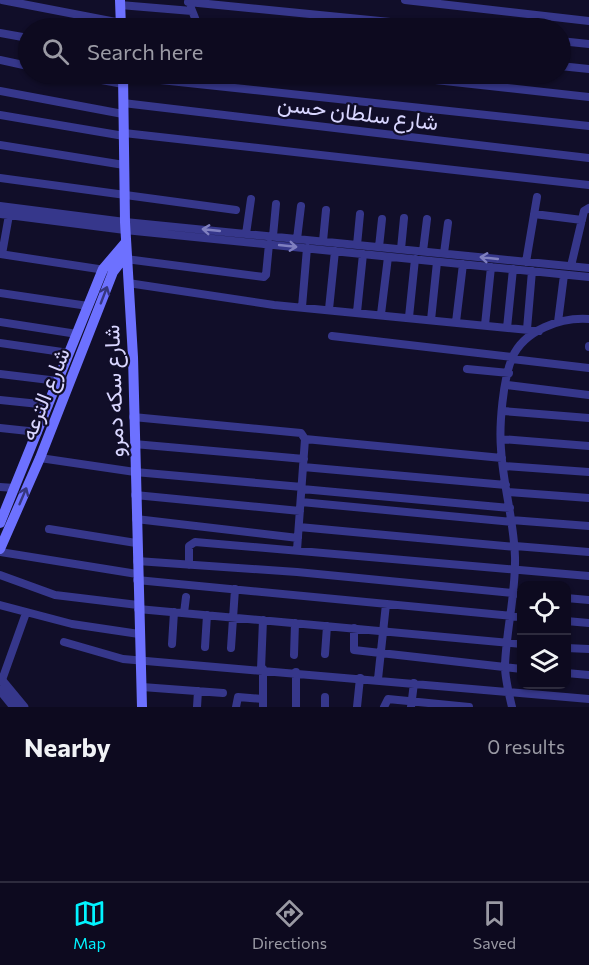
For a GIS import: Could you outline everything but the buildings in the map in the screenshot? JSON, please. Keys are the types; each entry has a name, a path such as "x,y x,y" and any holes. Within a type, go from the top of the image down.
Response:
{"main road":[{"path":"120,2 121,18"},
{"name":"شارع سكه دمرو","path":"123,84 124,195 133,357 142,707"},
{"name":"شارع الترعه","path":"0,523 88,306 126,242"},
{"name":"شارع الترعه","path":"0,551 3,534 40,458 108,271 126,257"}],"street":[{"path":"2,0 82,18"},
{"path":"405,0 563,18"},
{"path":"195,18 188,1 354,18"},
{"path":"120,2 192,11"},
{"path":"571,19 589,21"},
{"path":"0,33 18,36"},
{"path":"571,42 589,44"},
{"path":"0,60 18,64"},
{"path":"571,67 589,69"},
{"path":"205,84 589,126"},
{"path":"471,84 589,97"},
{"name":"شارع سلطان حسن","path":"0,91 123,108 589,158"},
{"path":"0,115 124,134 589,185"},
{"path":"0,145 124,165"},
{"path":"0,178 236,210"},
{"path":"526,262 537,197"},
{"path":"246,234 251,199"},
{"path":"126,257 264,277 276,204"},
{"path":"0,206 20,213"},
{"path":"297,239 301,206"},
{"path":"571,266 584,211 589,208"},
{"path":"323,241 326,210"},
{"path":"108,271 1,254 4,214 20,213 125,226 271,240 323,241 589,268"},
{"path":"357,245 360,214"},
{"path":"534,214 582,220"},
{"path":"401,249 404,218"},
{"path":"379,247 382,219"},
{"path":"423,251 427,219"},
{"path":"444,253 448,223"},
{"path":"125,226 246,234 307,248 589,277"},
{"path":"302,307 307,248"},
{"path":"329,309 335,251"},
{"path":"357,312 363,254"},
{"path":"381,314 388,256"},
{"path":"409,317 416,259"},
{"path":"431,320 437,262"},
{"path":"456,322 463,264"},
{"path":"484,325 491,267"},
{"path":"507,327 513,269"},
{"path":"527,330 532,271"},
{"path":"558,322 564,275"},
{"path":"128,283 216,298 539,331"},
{"path":"0,293 88,306"},
{"path":"517,585 515,546 502,462 501,439 503,411 513,358 524,342 539,331 558,322 589,319"},
{"path":"0,322 77,334"},
{"path":"332,336 589,368"},
{"path":"0,343 69,353"},
{"path":"466,369 509,373"},
{"path":"0,374 58,381"},
{"path":"507,385 589,395"},
{"path":"0,400 48,405"},
{"path":"503,411 589,418"},
{"path":"133,417 301,433 305,439 297,550"},
{"path":"0,428 38,432"},
{"path":"305,439 589,472"},
{"path":"501,439 589,446"},
{"path":"134,444 589,498"},
{"path":"40,458 135,472 510,508"},
{"path":"0,487 15,488"},
{"path":"135,495 589,526"},
{"path":"136,519 298,538"},
{"path":"299,526 589,552"},
{"path":"49,529 136,543"},
{"path":"189,565 189,546 195,542 589,576"},
{"path":"0,551 137,577 235,589 517,616"},
{"path":"137,561 517,593"},
{"path":"0,575 56,595 174,612 517,644"},
{"path":"231,648 235,589"},
{"path":"184,613 186,597"},
{"path":"512,707 505,667 517,597"},
{"path":"571,598 589,600"},
{"path":"378,679 386,604"},
{"path":"0,605 72,624 139,634"},
{"path":"172,644 174,612"},
{"path":"24,707 1,679 26,613"},
{"path":"205,647 207,615"},
{"path":"236,707 238,697 263,703 263,620"},
{"path":"571,621 589,623"},
{"path":"294,655 295,623"},
{"path":"325,654 327,626"},
{"path":"354,628 354,650 517,668"},
{"path":"64,642 114,657 140,660 589,699"},
{"path":"571,648 589,650"},
{"path":"296,672 296,707"},
{"path":"571,673 589,675"},
{"path":"357,707 360,678"},
{"path":"411,704 414,683"},
{"path":"142,687 223,693"},
{"path":"0,690 14,707"},
{"path":"197,707 198,691"},
{"path":"325,697 325,707"},
{"path":"386,703 469,707"}]}
